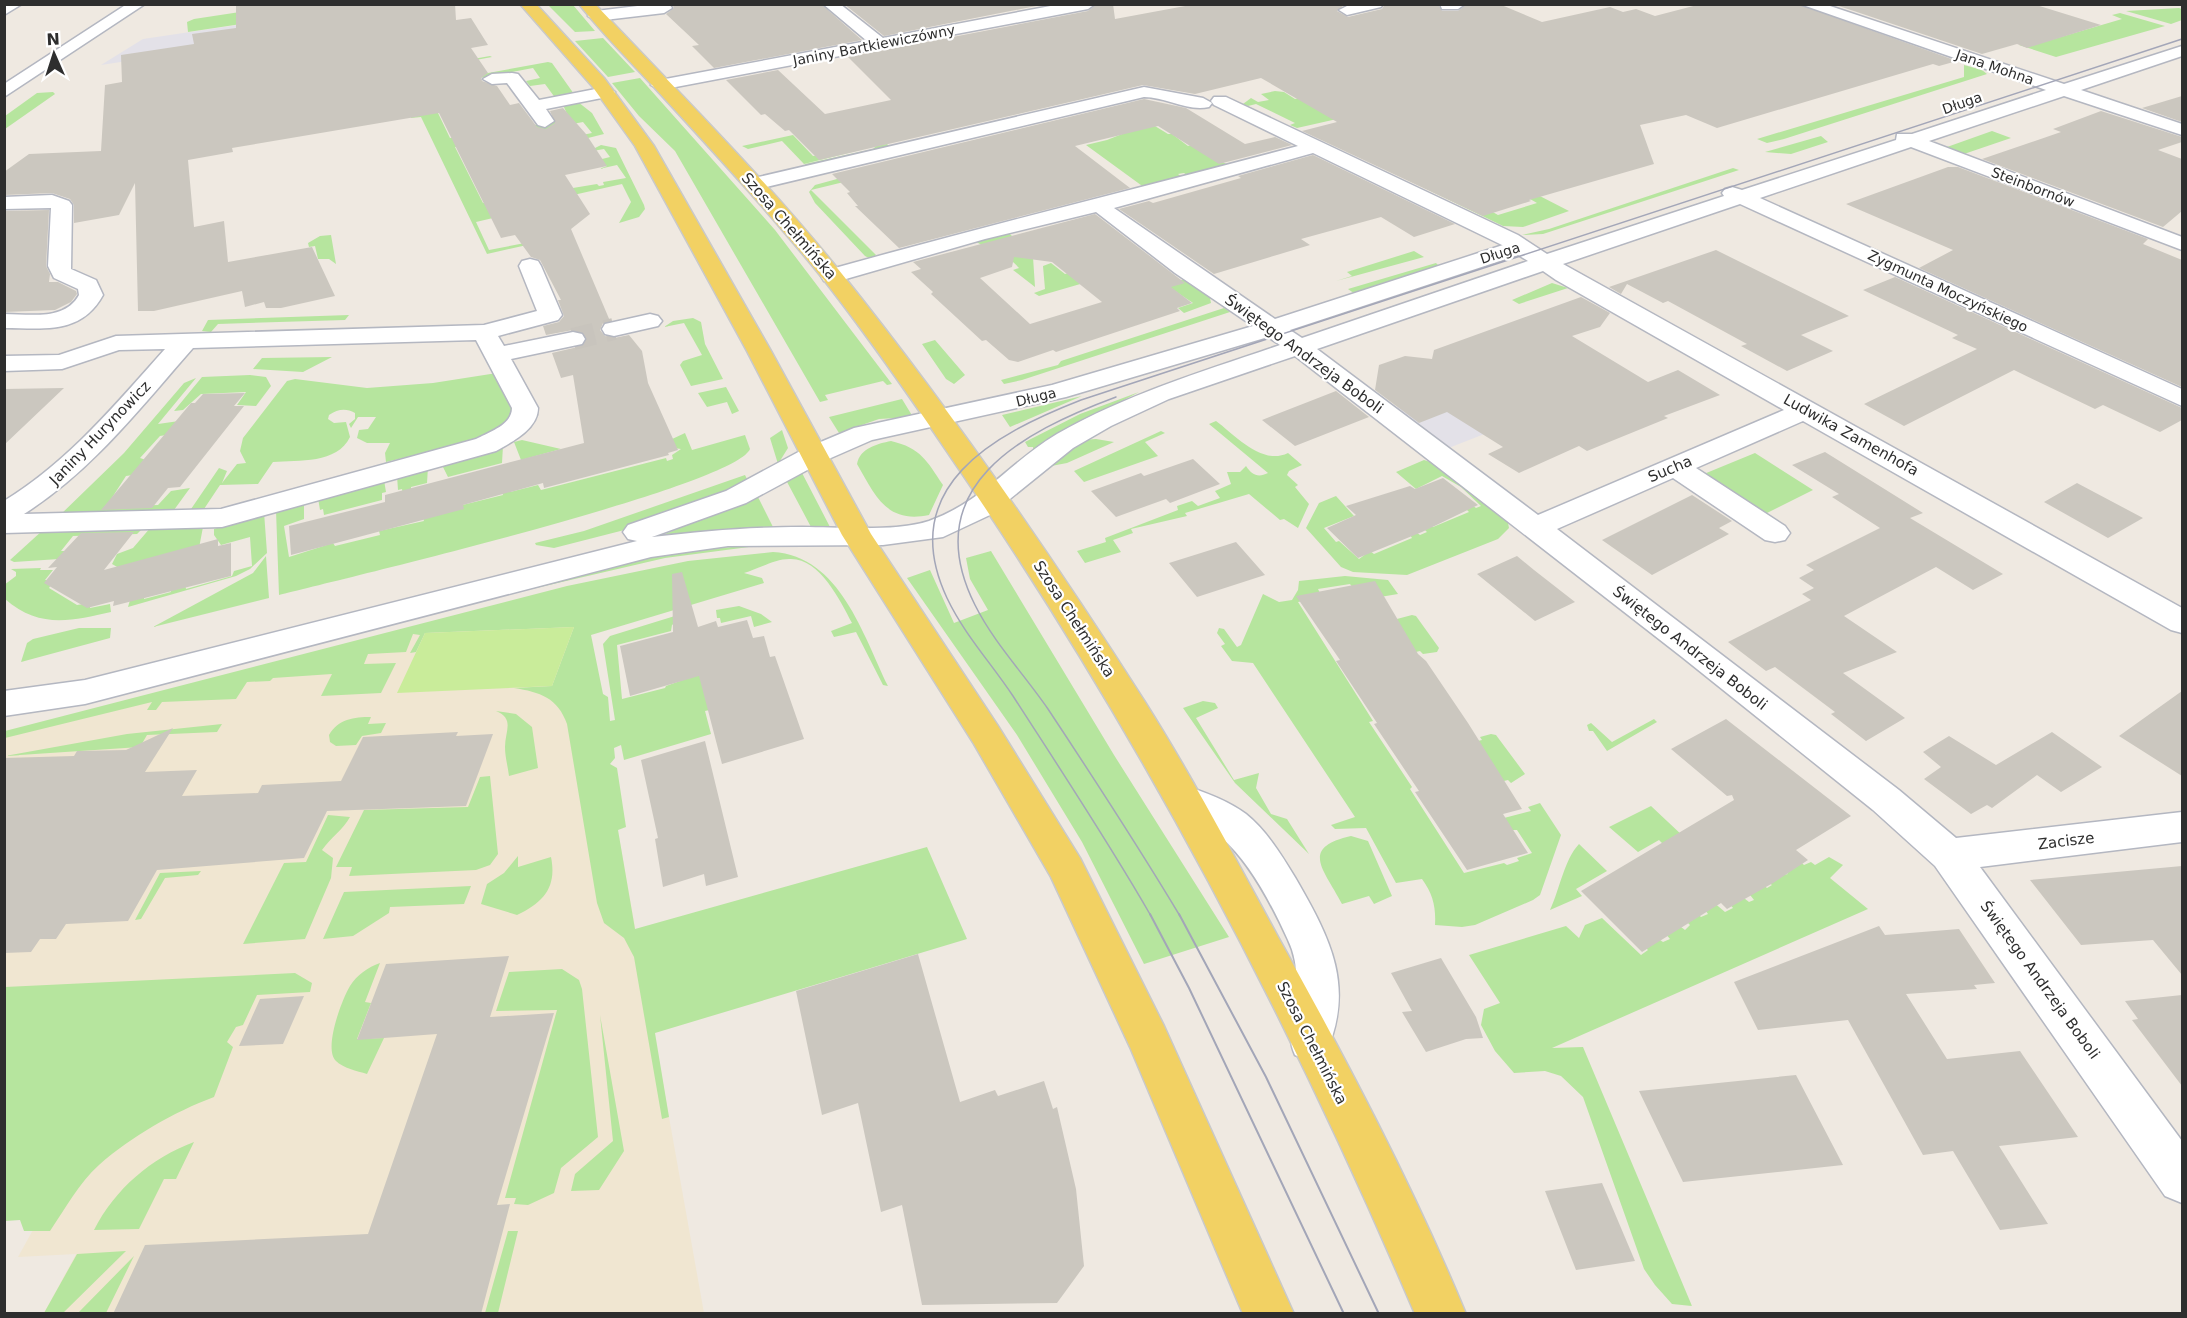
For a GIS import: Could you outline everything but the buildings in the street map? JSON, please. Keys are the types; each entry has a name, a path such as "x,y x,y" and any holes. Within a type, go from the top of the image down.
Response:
{"main road":[{"path":"527,4 606,92 644,146 759,351 857,535 991,744 1066,869 1149,1040 1269,1314"},
{"path":"553,33 598,27"},
{"name":"Szosa Chełmińska","path":"598,27 660,85 754,184 832,276 994,498 1100,659 1184,800 1287,993 1387,1191 1441,1314"}],"street":[{"path":"4,10 15,4"},
{"path":"4,92 138,4"},
{"path":"830,4 881,44"},
{"name":"Janiny Bartkiewiczówny","path":"660,85 1088,4"},
{"path":"1347,10 1376,4"},
{"name":"Jana Mohna","path":"1807,4 2049,82 2182,130"},
{"path":"626,11 642,21"},
{"path":"626,11 666,12 642,21 598,27 626,11"},
{"path":"2049,82 2093,70 2179,36"},
{"name":"Długa","path":"2002,95 2049,82 2132,67 2182,51"},
{"path":"2093,70 2132,67"},
{"path":"492,79 512,78 537,110"},
{"name":"Długa","path":"4,702 67,680 659,526 736,497 814,455 864,434 1057,392 1536,250 1742,186 1814,172 1825,162 1906,139 2049,82"},
{"path":"511,107 537,110 606,92"},
{"name":"Ludwika Zamenhofa","path":"754,184 1144,92 1160,92 1188,102 1211,102 1318,146 1536,250 1805,410 2182,622"},
{"path":"1961,104 2002,95"},
{"path":"1906,139 1979,111 2002,95"},
{"path":"1829,147 1924,116"},
{"name":"Steinbornów","path":"1882,130 2182,244"},
{"path":"832,276 930,247 1055,217 1318,146"},
{"name":"Zygmunta Moczyńskiego","path":"1714,185 1742,186 2182,398"},
{"path":"4,203 41,210 62,205 59,266 62,273 88,285 91,295 81,313 70,318 4,321"},
{"name":"Świętego Andrzeja Boboli","path":"1105,212 1298,346 1886,800 1949,855 2182,1179"},
{"name":"Długa","path":"4,702 85,692 651,547 729,537 904,535 933,530 960,520 994,498 1063,442 1102,420 1160,394 1298,346 1536,250"},
{"path":"497,355 567,340 550,315 530,266"},
{"path":"4,364 62,362 116,343 484,332 550,315"},
{"path":"614,329 650,321"},
{"path":"4,525 222,518 469,450 506,436 525,414 525,408 484,332"},
{"name":"Janiny Hurynowicz","path":"4,514 43,491 76,462 186,341"},
{"name":"Sucha","path":"1534,528 1805,410"},
{"path":"1676,467 1775,533"},
{"name":"Zacisze","path":"1949,855 2182,828"}],"shaded area":[{"path":"371,5 422,16 101,65 143,39"},
{"path":"1456,386 1510,424 1446,449 1395,408"},
{"path":"575,591 704,1313 44,1313 76,1254 18,1257 44,1210 4,1036 33,990 5,991 5,736"}],"green space":[{"path":"548,5 573,5 595,31 575,32"},
{"path":"2182,9 2182,20 2171,24 2126,11"},
{"path":"240,12 275,19 188,32 187,22 194,19"},
{"path":"2120,13 2165,26 2056,57 2019,45 2037,44 2122,19 2112,15"},
{"path":"603,38 635,72 608,77 575,41"},
{"path":"492,57 454,64 422,85 548,62 552,63 574,94 556,99 545,84 530,86 526,81 540,78 533,68 426,88 450,138 554,122 553,119 568,116 563,105 578,102 592,113 604,134 588,138 577,136 592,133 583,122 455,147 483,203 597,184 599,186 604,185 603,182 626,178 617,165 599,169 607,166 594,161 610,157 604,149 587,152 601,145 616,148 644,205 645,209 639,217 619,223 631,202 622,184 538,203 539,207 476,222 489,250 525,243 527,245 487,254 421,117 411,118 393,79 456,62"},
{"path":"1964,65 1982,70 1987,74 1784,139 1767,143 1757,139 1964,77"},
{"path":"640,78 775,230 892,384 887,385 883,381 825,395 828,400 820,402 675,151 639,116 612,83"},
{"path":"53,92 55,94 5,129 5,116 37,93"},
{"path":"1284,92 1295,99 1303,97 1337,119 1297,128 1290,125 1295,123 1256,104 1248,106 1243,104 1251,98 1258,102 1269,100 1261,94"},
{"path":"1150,123 1172,134 1188,146 1191,145 1230,166 1189,177 1184,173 1178,174 1183,178 1145,188 1086,145 1107,140"},
{"path":"1992,131 2011,138 1964,154 1947,147"},
{"path":"793,135 813,156 887,144 890,147 807,167 805,164 873,149 876,146 804,164 782,141 748,149 742,146"},
{"path":"1821,136 1828,142 1791,154 1765,152"},
{"path":"1387,153 1498,215 1537,203 1523,195 1532,192 1569,211 1523,227 1503,226 1367,160"},
{"path":"1733,168 1739,170 1543,234 1522,235 1549,229"},
{"path":"848,176 852,180 811,190 876,255 871,259 865,256 815,203 809,192 815,185"},
{"path":"1008,232 1033,257 1035,287 1013,270 1019,268 1009,259 975,241"},
{"path":"331,235 336,264 329,259 318,259 315,246 309,247 308,243 320,236"},
{"path":"1414,251 1424,257 1336,281 1352,276 1347,272"},
{"path":"1107,261 1125,271 1039,296 1034,293 1045,289 1043,266 1051,263 1065,274"},
{"path":"1436,263 1439,266 1355,294 1348,289"},
{"path":"1173,280 1186,280 1210,298 1211,303 1184,313 1178,308 1193,303 1166,285"},
{"path":"1552,283 1568,288 1519,304 1512,300"},
{"path":"1224,308 1230,312 1022,380 1004,384 1001,380 1058,365 1061,361"},
{"path":"349,315 345,320 218,324 211,332 202,331 208,320"},
{"path":"693,318 701,322 705,344 723,379 691,386 680,365 683,361 702,355 684,323 664,327 673,321"},
{"path":"935,340 965,375 954,384 946,379 922,344"},
{"path":"332,357 303,372 253,369 262,358"},
{"path":"497,373 517,411 496,436 386,462 385,453 390,443 367,443 357,438 359,430 368,429 376,417 358,417 351,428 349,424 355,419 355,413 339,410 329,415 328,419 334,423 346,422 350,437 336,452 316,459 273,462 258,484 220,485 200,515 189,512 219,468 227,471 222,483 237,464 246,463 240,451 243,438 287,381 295,379 367,388 433,383"},
{"path":"250,375 266,377 271,386 256,406 237,405 246,392 201,394 183,410 174,411 202,377"},
{"path":"196,378 158,424 179,421 166,435 160,436 140,458 146,460 133,475 126,476 106,507 158,505 171,491 190,488 174,510 57,518 124,453 184,383"},
{"path":"726,387 739,411 732,414 727,402 707,407 698,393"},
{"path":"1139,392 1088,419 1034,454 1033,447 1028,447 1025,442 1080,414"},
{"path":"1082,396 1010,427 1002,415"},
{"path":"902,399 913,417 879,419 839,433 829,417"},
{"path":"1216,421 1249,447 1268,455 1278,456 1288,453 1302,465 1289,471 1287,475 1298,485 1295,487 1309,504 1298,528 1284,519 1280,520 1249,494 1185,513 1187,516 1131,529 1133,533 1113,540 1121,552 1085,563 1077,551 1106,542 1105,538 1178,510 1177,506 1192,501 1198,506 1220,498 1215,491 1231,484 1227,472 1240,472 1246,466 1255,475 1268,473 1209,424"},
{"path":"782,430 788,448 778,464 770,438"},
{"path":"1161,431 1165,433 1145,442 1158,456 1084,482 1074,471"},
{"path":"685,433 692,450 745,435 750,449 728,466 678,486 610,508 451,552 279,595 276,510 304,502 304,519 284,526 289,557 333,543 335,546 380,535 379,531 424,521 422,515 503,495 502,492 508,490 510,492 538,485 541,490 666,458 667,461 673,459 672,455 681,449 674,448 670,440"},
{"path":"1096,439 1114,442 1067,463 1046,467 1083,440"},
{"path":"522,440 561,449 521,460 514,442"},
{"path":"891,441 910,447 922,457 943,485 929,515 914,517 892,511 876,496 857,464 865,450"},
{"path":"503,446 502,463 448,477 441,463"},
{"path":"1755,453 1813,490 1759,517 1699,476"},
{"path":"1424,460 1437,464 1507,518 1509,528 1498,539 1407,575 1353,572 1341,567 1306,528 1319,503 1336,496 1354,516 1324,528 1336,542 1339,541 1359,559 1370,551 1374,554 1412,538 1410,535 1416,532 1420,535 1427,532 1422,527 1433,527 1469,512 1465,508 1472,505 1476,508 1481,506 1461,487 1442,476 1416,489 1396,472"},
{"path":"428,467 427,483 411,487 411,492 403,495 402,489 398,490 397,476"},
{"path":"801,471 829,528 811,527 786,480"},
{"path":"745,475 749,483 640,526 554,548 535,543 584,531"},
{"path":"384,480 386,492 382,493 382,500 324,515 323,509 320,510 318,498"},
{"path":"757,495 773,527 667,536 665,534"},
{"path":"264,512 267,553 250,569 236,576 128,607 130,600 144,594 144,599 171,592 171,588 185,584 186,589 232,576 234,571 252,566 250,537 221,545 214,535 214,529"},
{"path":"151,527 203,527 199,548 119,568 112,564 117,554 133,548"},
{"path":"143,528 137,534 73,536 61,551 67,551 59,559 14,562 10,560 43,530"},
{"path":"772,544 665,558 501,596 510,589 640,560 738,546"},
{"path":"991,551 1114,755 1229,937 1144,964 1082,842 1017,735 907,578 930,570 954,623 988,610 970,579 966,558"},
{"path":"773,552 796,557 816,567 832,583 858,622 888,686 883,685 856,632 834,637 831,631 852,623 835,592 819,572 800,560 778,561 744,573 762,578 764,583 591,635 603,694 608,697 610,721 615,720 603,644 610,636 691,611 672,625 671,631 617,645 622,699 665,688 705,672 714,709 705,711 711,734 624,760 621,745 614,748 615,758 610,764 617,768 626,827 618,830 635,929 927,847 967,939 655,1033 669,1117 662,1119 634,957 624,938 604,923 597,903 567,724 559,708 553,702 540,694 514,688 552,686 574,627 425,633 416,652 410,653 420,635 413,634 406,652 368,654 364,664 396,663 381,693 321,696 332,674 273,678 270,681 247,682 236,699 162,702 156,710 147,710 152,702 5,738 5,731 567,586 688,561"},
{"path":"266,556 269,598 153,627 253,573"},
{"path":"41,568 40,570 53,570 45,580 54,580 49,588 77,605 90,603 90,608 110,604 111,612 69,620 43,619 18,609 5,599 4,585 16,576 16,572 11,569"},
{"path":"1345,576 1388,580 1398,594 1362,600 1350,584 1318,589 1322,597 1298,602 1373,721 1369,722 1412,787 1410,789 1464,873 1504,863 1507,865 1519,861 1517,858 1532,853 1517,830 1512,830 1504,818 1531,811 1528,807 1540,803 1561,835 1540,895 1533,900 1475,925 1462,927 1435,925 1433,901 1422,879 1396,883 1366,828 1335,829 1331,825 1355,817 1253,663 1232,661 1221,646 1225,644 1217,633 1219,628 1224,629 1237,647 1241,645 1263,594 1279,602 1292,600 1298,590 1299,581"},
{"path":"739,606 761,614 772,622 754,627 751,616 721,623 720,618 717,618 716,610"},
{"path":"1412,615 1416,616 1439,648 1437,652 1423,654 1420,651 1399,656 1378,624"},
{"path":"574,627 552,686 397,693 425,633"},
{"path":"79,628 111,628 110,638 21,662 27,643 33,639"},
{"path":"1203,701 1215,703 1218,708 1196,718 1234,780 1259,773 1256,788 1271,814 1287,819 1309,854 1235,783 1183,708"},
{"path":"496,711 516,714 532,727 538,768 509,776 505,754 508,726 502,714"},
{"path":"371,717 368,724 386,723 381,733 362,736 356,745 336,746 330,742 329,735 337,725 353,718"},
{"path":"1654,719 1657,722 1607,751 1593,731 1589,731 1587,725 1591,723 1612,742"},
{"path":"222,724 217,732 147,735 140,747 5,756 127,734"},
{"path":"1496,735 1525,774 1511,783 1508,780 1483,786 1457,746 1482,740 1480,737"},
{"path":"490,776 498,854 490,865 476,870 349,876 352,867 336,867 364,810 468,807 480,777"},
{"path":"1651,806 1684,837 1666,847 1659,840 1638,852 1609,827"},
{"path":"328,815 350,817 322,850 333,858 331,878 305,939 243,944 284,863 306,862"},
{"path":"1351,836 1368,841 1392,896 1374,904 1369,896 1342,904 1320,861 1325,847"},
{"path":"1579,844 1607,871 1576,889 1582,896 1550,910 1566,866"},
{"path":"518,856 518,867 551,857 552,877 541,899 517,915 481,904 487,884 504,873"},
{"path":"1829,857 1843,865 1830,878 1868,909 1552,1048 1583,1047 1692,1306 1672,1304 1644,1269 1583,1097 1561,1076 1545,1071 1514,1073 1495,1051 1481,1025 1484,1009 1500,1003 1469,955 1566,926 1579,938 1585,925 1602,918 1641,955 1648,950 1643,945 1657,938 1663,942 1670,939 1664,932 1677,924 1685,930 1690,925 1684,919 1696,912 1701,917 1708,914 1703,907 1712,901 1725,912 1733,908 1729,903 1740,895 1749,902 1754,900 1747,891 1761,883 1767,888 1772,885 1763,879 1788,874 1782,868 1797,858 1804,865 1811,862 1815,865"},
{"path":"201,871 198,875 165,878 141,919 135,920 160,873"},
{"path":"471,886 464,904 390,907 389,913 353,936 323,939 344,892"},
{"path":"380,963 365,1002 371,1003 357,1039 384,1038 367,1074 336,1061 333,1055 333,1035 339,1012 350,986 363,972"},
{"path":"562,969 579,980 582,989 598,1137 561,1168 554,1193 528,1205 514,1204 516,1198 505,1198 557,1010 496,1011 509,972"},
{"path":"295,973 312,983 310,992 257,995 243,1025 236,1027 227,1042 233,1047 214,1097 154,1126 112,1154 85,1180 50,1231 24,1231 20,1220 5,1221 5,987"},
{"path":"600,1015 624,1151 599,1190 571,1191 575,1174 613,1141"},
{"path":"194,1142 176,1179 164,1179 139,1229 94,1230 112,1201 136,1177 163,1157"},
{"path":"508,1231 518,1231 498,1313 485,1313"},
{"path":"126,1251 63,1313 44,1313 77,1254"},
{"path":"134,1256 106,1313 78,1313"}],"tunnel":[{"path":"573,339 614,329"}],"tram line":[{"path":"1151,916 1066,778 1013,696 961,624 947,598 934,559 934,525 944,496 962,470 987,448 1016,430 1081,400 2182,39"},
{"path":"1116,397 1046,428 1015,447 988,470 969,497 959,528 960,564 975,605 983,619 1048,709 1180,916"},
{"path":"1150,914 1189,988 1344,1314"},
{"path":"1179,914 1266,1077 1379,1314"}]}
